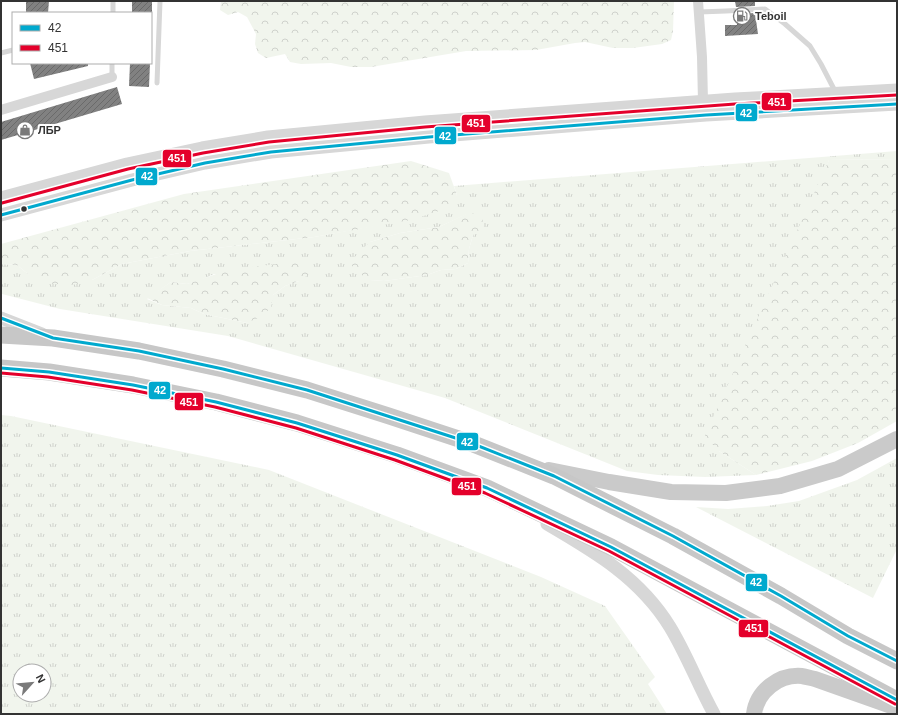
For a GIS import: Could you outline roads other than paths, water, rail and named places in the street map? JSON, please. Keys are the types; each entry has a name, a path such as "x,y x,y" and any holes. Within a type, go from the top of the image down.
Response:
{"highway":[{"path":"1,335 53,338 146,353 223,369 307,390 471,443 554,476 673,536 774,592 848,636 897,661"},
{"path":"1,368 49,372 133,385 216,402 297,423 397,455 487,488 610,547 897,700"}],"main road":[{"path":"528,466 609,482 671,492 726,493 780,486 838,469 897,438"},
{"path":"754,714 760,697 772,684 793,676 803,676 815,679 897,708"}],"street":[{"path":"698,1 703,102"},
{"path":"1,110 112,77"},
{"path":"1,198 127,164 202,148 268,137 425,122 735,99 897,90"},
{"path":"1,215 169,171 205,163 272,152 429,137 736,113 897,104"},
{"path":"1,318 53,338"},
{"path":"487,488 600,556 632,580 658,609 669,625 714,714"}],"lane":[{"path":"113,1 113,12"},
{"path":"157,83 160,1"},
{"path":"699,12 765,9 795,31 810,46 836,94"},
{"path":"1,53 12,50"},
{"path":"112,64 112,77"}],"place":[{"name":"Teboil","path":"742,16"},
{"name":"ЛБР","path":"25,130"}]}
